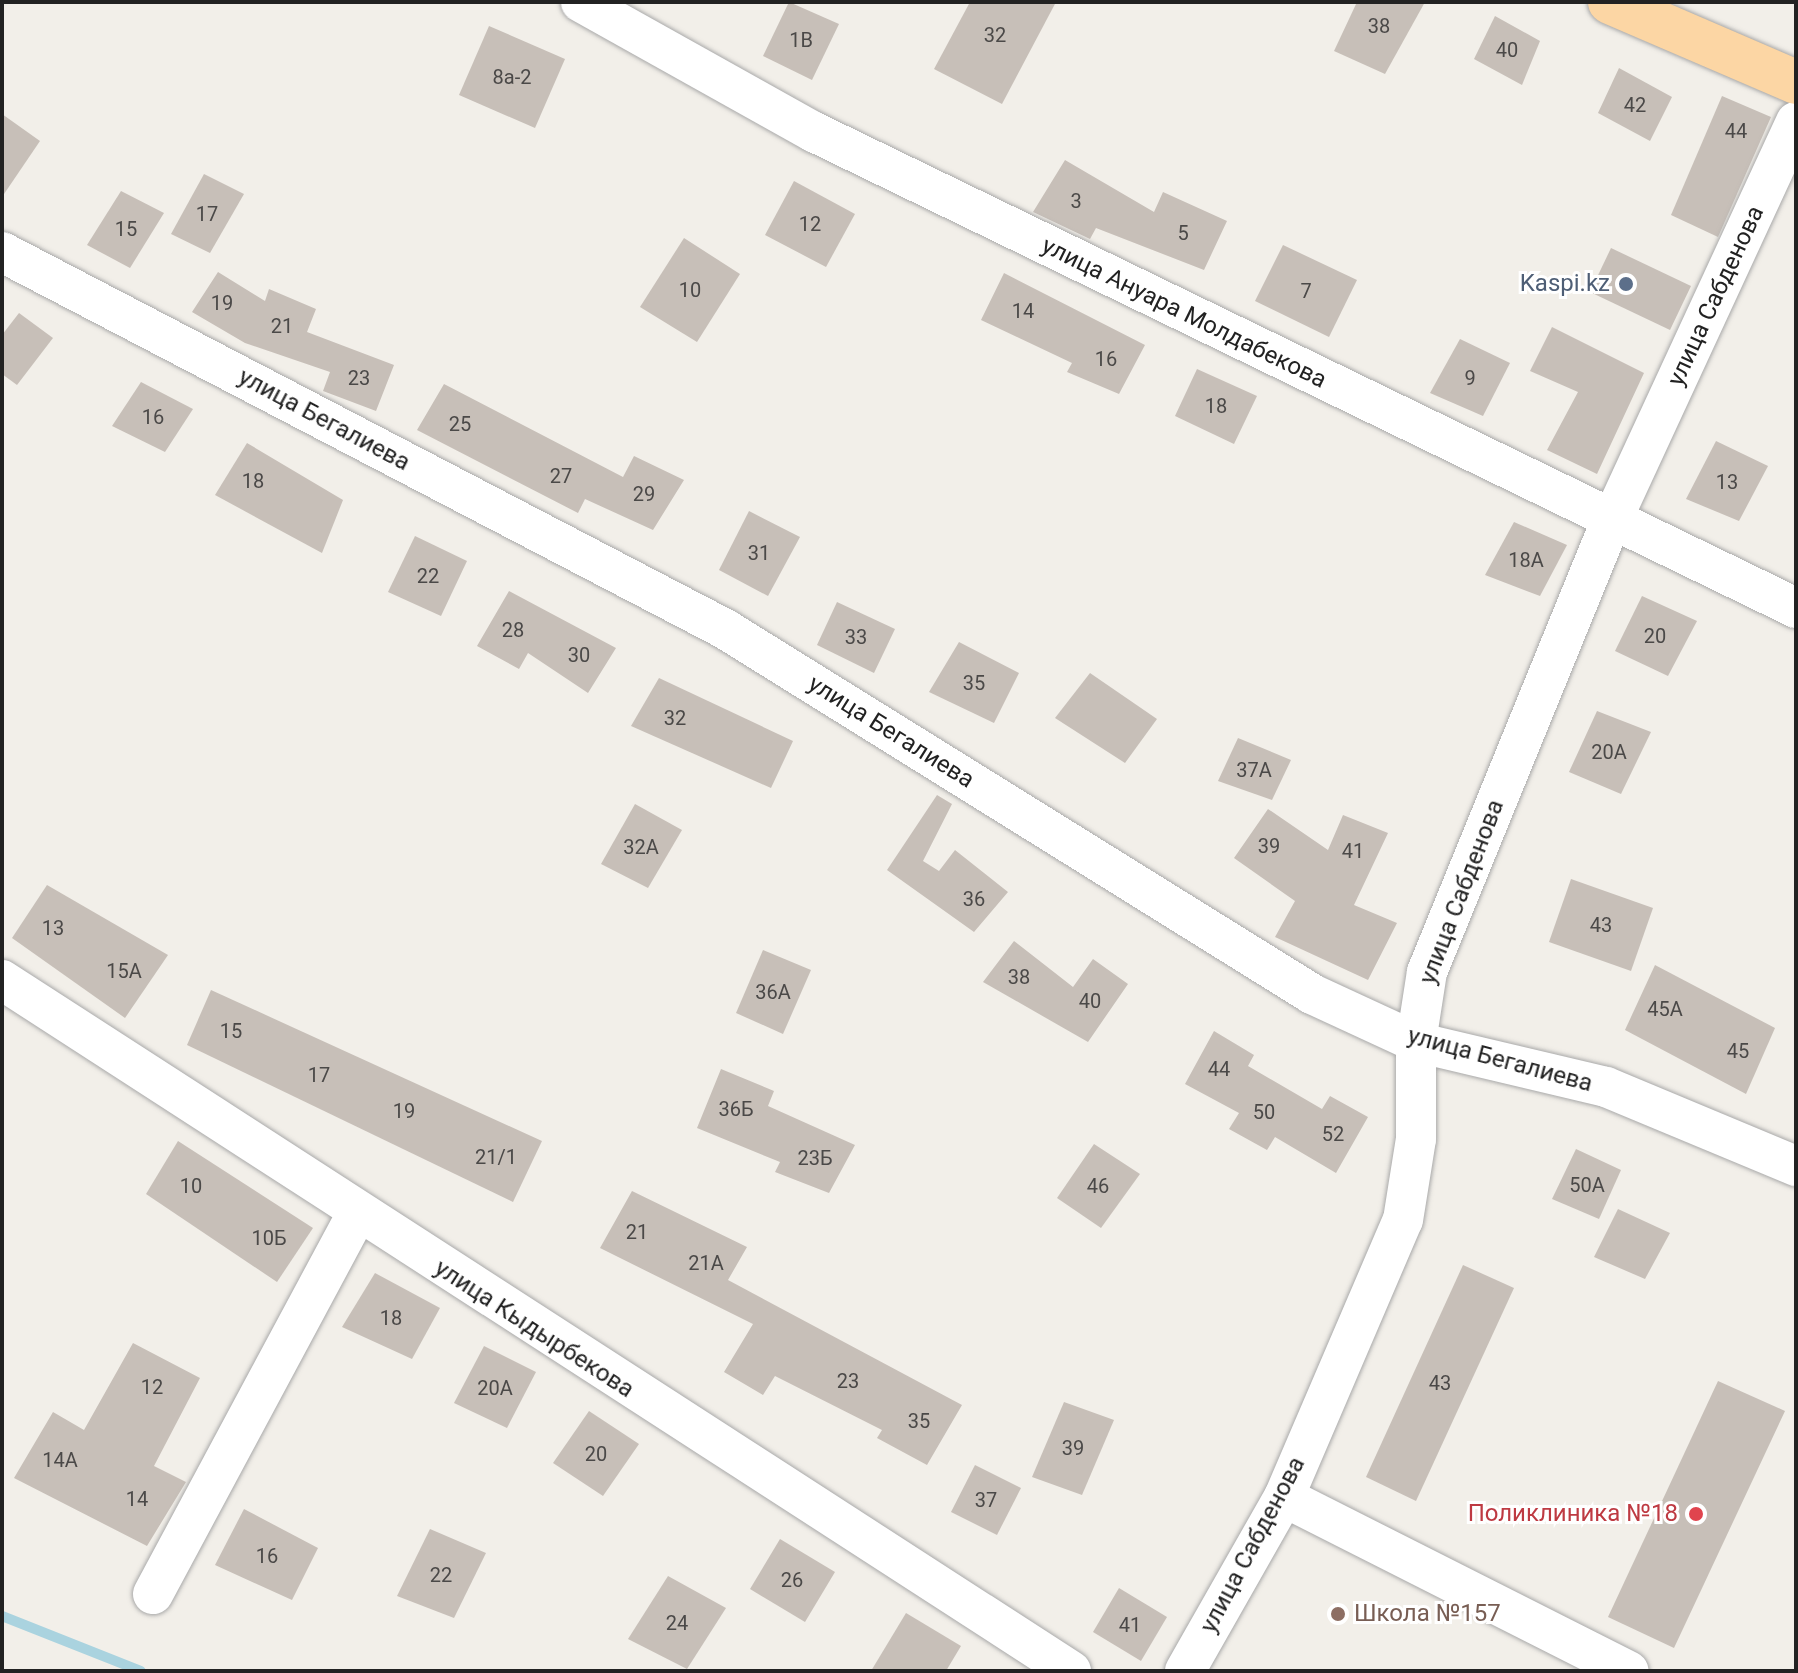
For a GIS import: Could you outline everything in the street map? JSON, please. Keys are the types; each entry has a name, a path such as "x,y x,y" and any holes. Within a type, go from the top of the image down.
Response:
{"main road":[{"path":"1610,2 1796,82"}],"street":[{"name":"улица Ануара Молдабекова","path":"581,2 814,132 1611,522 1796,608"},
{"name":"улица Сабденова","path":"1185,1671 1284,1497 1403,1220 1416,1139 1416,1042 1427,972 1611,522 1796,122"},
{"name":"улица Бегалиева","path":"2,252 725,629 1312,994 1416,1042 1606,1087 1796,1166"},
{"name":"улица Кыдырбекова","path":"2,980 357,1214 1071,1671"},
{"path":"153,1594 357,1214"},
{"path":"1284,1497 1629,1671"}],"building":[{"path":"789,2 839,24 812,80 763,56"},
{"path":"970,2 1056,2 1002,104 934,69"},
{"path":"1357,2 1425,2 1385,74 1334,51"},
{"path":"1495,16 1540,41 1522,85 1474,59"},
{"path":"489,26 565,59 535,128 459,95"},
{"path":"1619,68 1672,97 1650,141 1598,113"},
{"path":"1722,96 1771,117 1718,237 1671,215"},
{"path":"2,114 40,141 2,197"},
{"path":"1065,160 1154,212 1163,192 1227,221 1204,270 1096,228 1090,239 1033,212"},
{"path":"204,174 244,194 210,253 171,234"},
{"path":"794,181 855,214 826,267 765,235"},
{"path":"121,191 164,213 130,268 87,245"},
{"path":"684,238 740,274 697,342 640,307"},
{"path":"1283,245 1357,280 1329,337 1255,301"},
{"path":"1611,248 1691,286 1670,330 1590,292"},
{"path":"218,272 265,301 269,289 316,309 307,332 394,365 376,411 323,391 330,372 245,343 192,312"},
{"path":"1004,273 1145,345 1119,394 1067,372 1072,363 981,320"},
{"path":"19,313 53,338 17,385 2,374 2,335"},
{"path":"1552,327 1644,373 1597,474 1547,450 1578,392 1530,371"},
{"path":"1460,339 1510,363 1483,416 1430,393"},
{"path":"1197,369 1257,396 1234,444 1175,416"},
{"path":"141,382 193,409 165,452 112,426"},
{"path":"444,384 623,477 634,456 684,480 653,530 585,499 578,513 417,430"},
{"path":"1716,441 1768,466 1739,521 1686,499"},
{"path":"247,443 343,500 322,553 215,495"},
{"path":"749,511 800,537 768,596 719,570"},
{"path":"1514,522 1567,545 1540,596 1485,575"},
{"path":"415,536 467,561 441,616 388,592"},
{"path":"509,591 616,648 588,693 528,653 519,669 477,646"},
{"path":"1642,596 1697,621 1668,676 1615,651"},
{"path":"837,602 895,629 874,673 817,645"},
{"path":"959,642 1019,673 994,723 929,692"},
{"path":"1090,673 1157,719 1125,763 1055,718"},
{"path":"659,678 793,741 771,788 631,726"},
{"path":"1597,711 1651,732 1621,794 1569,772"},
{"path":"1238,738 1291,760 1272,800 1218,781"},
{"path":"937,795 952,804 923,861 939,871 955,850 1008,892 974,932 887,870"},
{"path":"635,804 682,830 648,888 601,864"},
{"path":"1268,809 1328,850 1343,815 1388,833 1354,905 1397,923 1368,980 1275,937 1295,901 1234,858"},
{"path":"1571,879 1653,908 1631,971 1549,942"},
{"path":"47,885 168,955 125,1018 12,938"},
{"path":"1014,941 1073,987 1093,959 1128,984 1088,1042 983,982"},
{"path":"763,950 811,970 783,1034 736,1013"},
{"path":"1655,965 1775,1028 1746,1094 1625,1030"},
{"path":"211,990 542,1141 513,1202 187,1045"},
{"path":"1214,1031 1254,1055 1248,1066 1322,1109 1330,1096 1368,1117 1336,1173 1275,1137 1267,1150 1229,1129 1239,1113 1185,1084"},
{"path":"721,1069 774,1091 768,1106 855,1145 829,1193 775,1172 780,1162 697,1128"},
{"path":"178,1141 313,1228 277,1282 146,1194"},
{"path":"1094,1144 1140,1174 1101,1228 1057,1198"},
{"path":"1576,1149 1621,1170 1599,1219 1552,1199"},
{"path":"632,1191 747,1247 728,1280 962,1405 927,1465 877,1438 882,1430 775,1376 763,1395 724,1372 753,1324 600,1248"},
{"path":"1618,1209 1670,1233 1645,1279 1594,1257"},
{"path":"1463,1265 1514,1288 1416,1501 1366,1477"},
{"path":"375,1273 440,1308 412,1359 342,1327"},
{"path":"133,1343 200,1378 154,1466 186,1482 147,1546 14,1478 53,1412 84,1430"},
{"path":"484,1346 536,1372 507,1428 454,1403"},
{"name":"Поликлиника №18","path":"1718,1381 1785,1411 1674,1648 1608,1617"},
{"path":"1064,1402 1114,1420 1082,1495 1032,1477"},
{"path":"589,1411 639,1444 603,1496 553,1463"},
{"path":"975,1465 1021,1488 997,1535 951,1512"},
{"path":"244,1509 318,1548 292,1600 215,1565"},
{"path":"430,1529 486,1553 454,1618 397,1596"},
{"path":"780,1539 835,1572 805,1622 750,1589"},
{"path":"668,1576 726,1608 687,1669 628,1639"},
{"path":"1119,1588 1167,1617 1141,1661 1093,1632"},
{"path":"906,1613 961,1646 946,1671 871,1671"}],"waterway":[{"path":"2,1616 141,1671"}],"place":[{"name":"Kaspi.kz","path":"1626,284"},
{"name":"Поликлиника №18","path":"1696,1514"},
{"name":"Школа №157","path":"1338,1614"}]}
